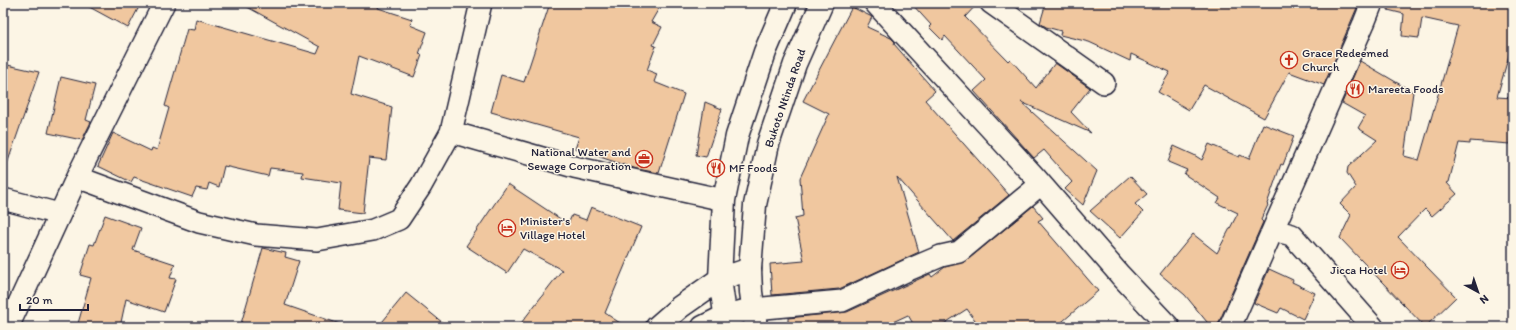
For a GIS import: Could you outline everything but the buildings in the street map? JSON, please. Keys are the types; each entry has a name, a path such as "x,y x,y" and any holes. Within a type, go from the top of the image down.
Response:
{"main road":[{"path":"726,321 720,278 724,200 737,136 765,52 786,3"},
{"name":"Bukoto Ntinda Road","path":"753,309 750,268 755,205 768,144 795,64 822,3"},
{"path":"657,327 680,307 720,278 750,268"},
{"path":"703,327 726,321 753,309"}],"street":[{"path":"8,327 59,214 164,3"},
{"path":"77,177 199,222 256,235 317,240 373,230 399,219 421,186 451,132 481,3"},
{"path":"874,3 1041,184 1120,275 1169,327"},
{"path":"991,3 1104,83"},
{"path":"1230,327 1372,3"},
{"path":"451,132 574,167 724,200"},
{"path":"753,309 842,301 941,256 959,252 1041,184"},
{"path":"3,198 59,214"},
{"path":"1273,230 1292,236 1373,327"}],"place":[{"name":"Grace Redeemed Church","path":"1289,60"},
{"name":"Mareeta Foods","path":"1355,89"},
{"name":"National Water and Sewage Corporation","path":"644,159"},
{"name":"MF Foods","path":"716,168"},
{"name":"Minister's Village Hotel","path":"507,228"},
{"name":"Jicca Hotel","path":"1400,270"}]}
